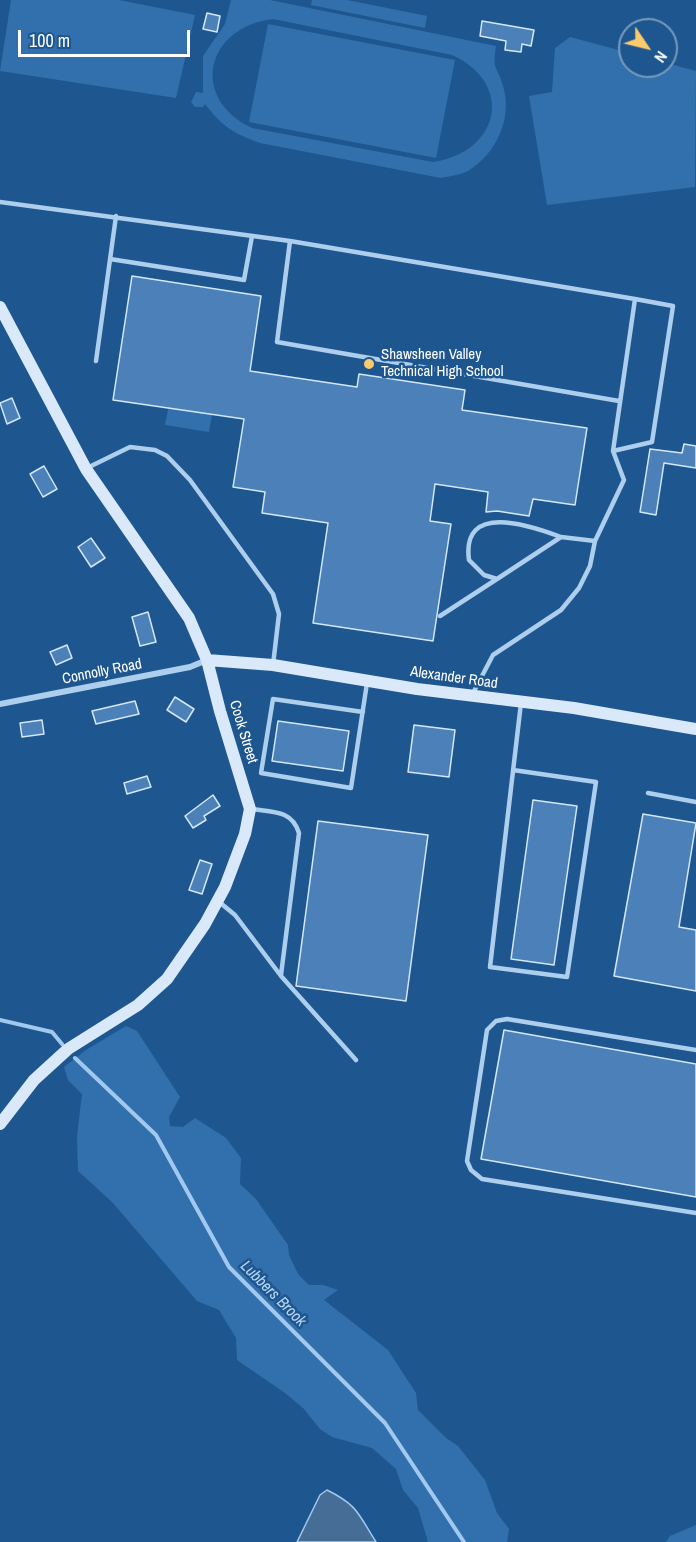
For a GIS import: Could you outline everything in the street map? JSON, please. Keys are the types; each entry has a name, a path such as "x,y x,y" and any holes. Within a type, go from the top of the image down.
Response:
{"street":[{"name":"Cook Street","path":"0,307 86,469 189,618 207,660 250,809 242,844 218,901 200,932 167,979 138,1005 68,1049 34,1080 0,1124"},
{"name":"Alexander Road","path":"207,660 273,665 471,696 574,708 696,729"},
{"name":"Connolly Road","path":"0,704 190,667 207,660"}],"lane":[{"path":"0,202 290,241 673,306 652,442 613,451"},
{"path":"96,361 116,216"},
{"path":"110,259 244,280 252,236"},
{"path":"290,241 277,342 618,401"},
{"path":"471,696 493,655 561,610 579,588 590,566 595,541 624,480 613,451 618,401 635,299"},
{"path":"86,469 130,447 155,450 178,466 273,594 279,614 273,665"},
{"path":"497,579 484,575 469,560 469,537 480,524 489,522 537,528 561,537 595,541"},
{"path":"440,616 561,537"},
{"path":"363,712 273,699 261,773 351,788 363,712 368,680"},
{"path":"513,770 596,782 567,977 490,967 513,770 521,703"},
{"path":"648,793 696,802"},
{"path":"250,809 288,814 296,821 299,833 281,976"},
{"path":"218,901 235,915 281,976 356,1060"},
{"path":"696,1050 519,1021 496,1021 487,1030 467,1161 471,1170 482,1179 696,1213"}],"shaded area":[{"path":"11,0 119,0 195,15 176,98 0,71"},
{"path":"231,0 270,0 496,46 495,64 506,98 504,122 500,134 487,155 478,164 465,172 441,178 260,143 250,139 228,128 205,104 203,107 195,107 191,102 196,92 203,93 203,56 225,24","holes":["273,19 452,55 472,68 485,83 491,99 491,116 485,131 473,145 456,156 433,162 252,128 232,115 219,99 213,82 214,65 220,49 233,35 250,25"]},
{"path":"312,0 347,0 427,16 425,28 311,5"},
{"path":"268,24 455,60 436,158 249,122"},
{"path":"570,37 618,50 618,78 678,78 678,66 696,71 695,187 547,205 529,96 552,92 555,48"},
{"path":"169,404 213,409 209,432 165,425"},
{"path":"126,1026 137,1031 180,1097 169,1117 170,1126 183,1127 195,1118 226,1138 241,1158 240,1184 256,1199 288,1245 289,1255 298,1274 309,1285 323,1285 338,1290 324,1300 388,1350 416,1393 418,1410 446,1438 458,1446 485,1480 497,1513 509,1529 507,1542 428,1542 418,1508 403,1490 396,1469 372,1448 332,1437 320,1429 303,1408 285,1393 237,1360 236,1338 219,1310 197,1301 112,1202 78,1171 77,1136 82,1094 68,1080 64,1067 86,1050"},
{"path":"327,1490 352,1506 376,1542 297,1542 320,1495"},
{"path":"696,1525 696,1542 666,1542 670,1536"}],"building":[{"path":"207,13 220,16 217,32 203,29"},
{"path":"482,21 534,30 531,46 522,44 521,52 505,50 506,41 480,36"},
{"path":"132,276 261,296 250,371 357,387 359,374 465,390 462,410 587,428 575,505 533,499 529,516 497,511 486,512 488,492 435,484 430,521 451,524 433,641 313,623 328,523 262,513 265,492 233,487 244,419 113,400"},
{"path":"12,398 20,418 7,424 0,403"},
{"path":"684,444 696,446 696,468 664,463 656,515 640,512 650,449 682,453"},
{"path":"44,466 57,489 43,497 30,474"},
{"path":"91,538 105,558 91,567 78,547"},
{"path":"148,612 156,642 140,646 132,617"},
{"path":"67,645 72,658 56,665 50,652"},
{"path":"175,697 194,709 186,722 167,710"},
{"path":"135,701 139,714 96,724 92,711"},
{"path":"42,720 44,734 22,737 20,723"},
{"path":"278,721 349,731 343,771 272,761"},
{"path":"414,725 455,730 449,777 408,772"},
{"path":"147,776 151,787 127,794 124,783"},
{"path":"213,795 220,806 204,816 206,820 193,828 185,816"},
{"path":"533,800 577,806 554,965 511,959"},
{"path":"643,814 696,823 679,927 696,930 696,991 614,976"},
{"path":"318,821 428,835 406,1001 296,986"},
{"path":"200,860 212,864 202,894 189,890"},
{"path":"504,1030 696,1064 696,1197 481,1159"}],"waterway":[{"name":"Lubbers Brook","path":"0,1020 52,1032 62,1044"},
{"name":"Lubbers Brook","path":"75,1058 156,1135 229,1267 385,1423 464,1542"}],"place":[{"name":"Shawsheen Valley Technical High School","path":"369,364"}]}
